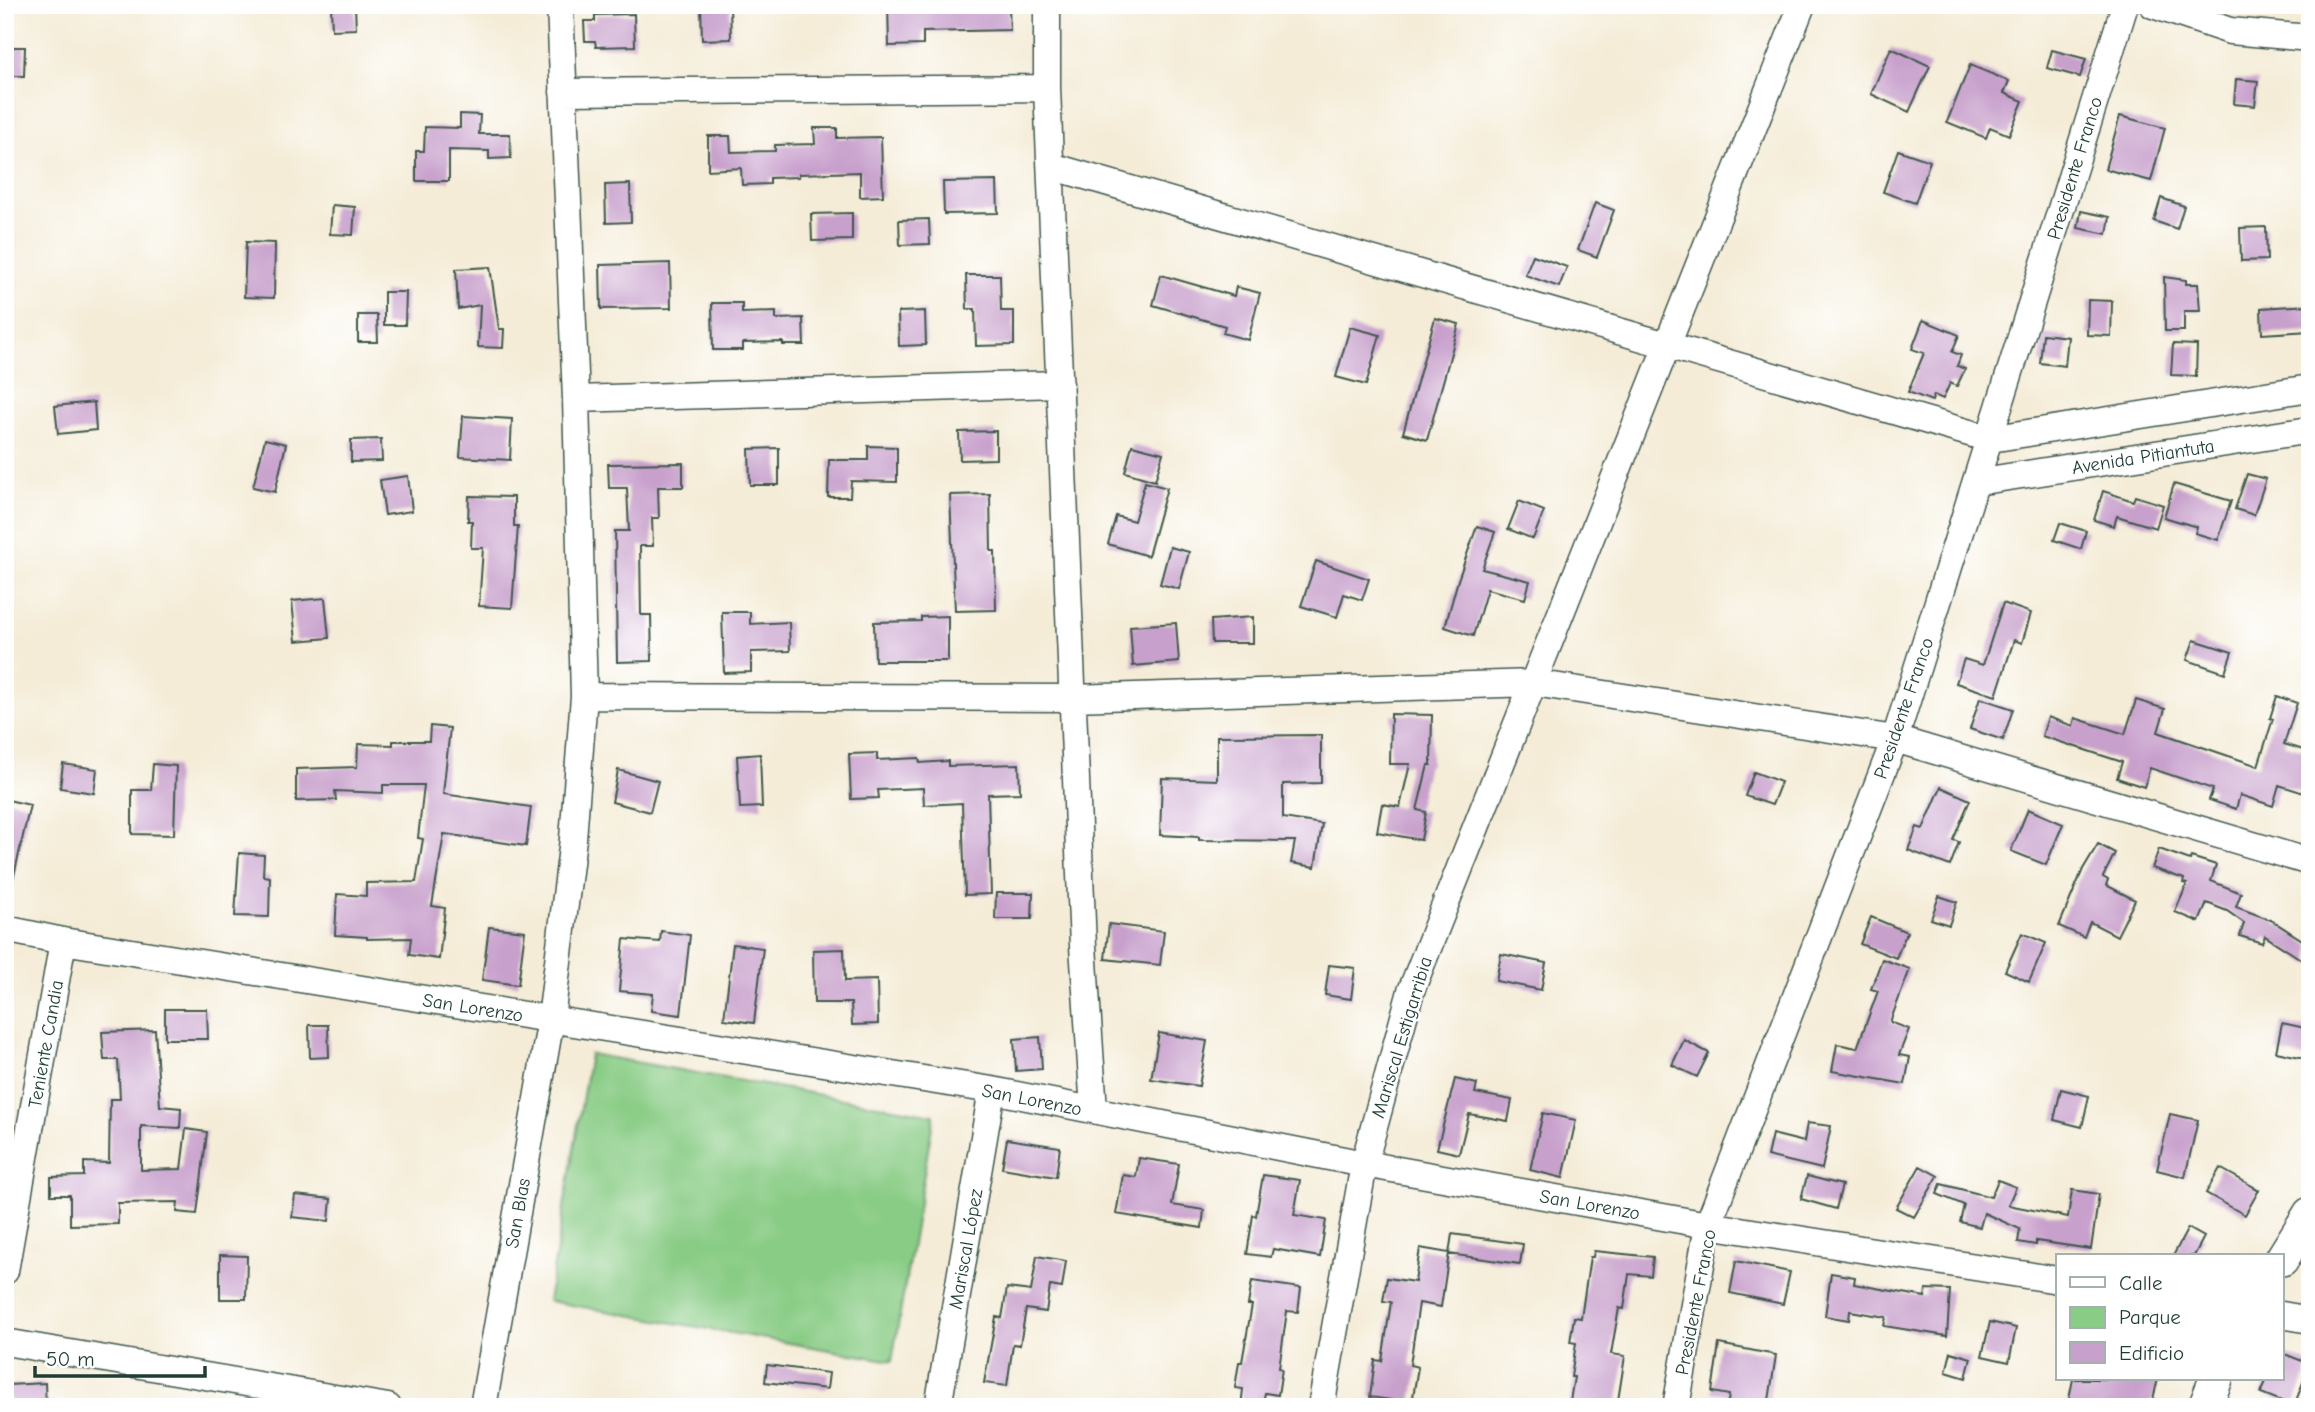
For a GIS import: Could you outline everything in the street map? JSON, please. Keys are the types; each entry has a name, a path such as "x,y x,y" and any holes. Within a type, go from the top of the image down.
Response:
{"main road":[{"path":"2284,1256 2310,1214"},
{"path":"2205,1407 2216,1380"}],"street":[{"name":"San Blas","path":"483,1407 551,1019 573,839 584,696 576,399 560,5"},
{"path":"1047,5 1047,88 1082,932 1094,1110"},
{"name":"Mariscal Estigarribia","path":"1321,1407 1364,1164 1411,991 1802,5"},
{"name":"Presidente Franco","path":"1676,1407 1709,1225 1895,739 2124,5"},
{"path":"2153,5 2230,31 2310,38"},
{"path":"563,92 1047,88"},
{"path":"1051,166 1990,439 2310,388"},
{"path":"576,399 1060,384"},
{"name":"Avenida Pitiantuta","path":"1976,482 2310,430"},
{"path":"584,696 1073,698 1534,683 1895,739 2310,862"},
{"name":"San Lorenzo","path":"5,929 64,941 992,1090 1364,1164 1709,1225 2056,1280"},
{"name":"Teniente Candia","path":"5,1271 64,941"},
{"name":"Mariscal López","path":"938,1407 992,1090"},
{"path":"2284,1315 2310,1320"},
{"path":"5,1342 388,1407"}],"green space":[{"path":"590,1054 934,1115 892,1361 548,1301"}],"building":[{"path":"701,5 730,5 731,39 702,40"},
{"path":"888,5 922,5 923,10 1009,8 1010,30 923,32 923,45 889,46"},
{"path":"331,6 355,6 356,29 332,30"},
{"path":"634,14 635,46 596,47 595,41 585,41 584,21 595,21 595,15"},
{"path":"5,47 25,47 24,76 5,76"},
{"path":"1891,48 1930,66 1909,112 1871,94"},
{"path":"2052,50 2086,59 2080,77 2047,68"},
{"path":"1970,65 2009,81 2004,93 2023,101 2009,135 1990,127 1986,138 1947,122"},
{"path":"2236,79 2258,81 2255,106 2234,104"},
{"path":"460,114 480,115 479,134 510,134 511,158 489,159 489,151 449,150 449,181 416,181 416,151 424,151 425,127 460,128"},
{"path":"2120,116 2165,128 2151,181 2105,169"},
{"path":"814,128 837,128 837,138 881,137 883,196 860,197 860,172 799,174 799,177 770,178 770,184 742,185 741,168 708,170 708,136 730,136 731,152 775,151 775,145 815,144"},
{"path":"1898,150 1930,161 1915,203 1883,192"},
{"path":"997,181 998,213 944,214 943,182"},
{"path":"630,184 631,222 606,223 605,185"},
{"path":"2161,198 2184,206 2177,229 2154,221"},
{"path":"1595,203 1614,210 1597,257 1578,250"},
{"path":"332,205 355,207 353,235 330,234"},
{"path":"2081,211 2110,217 2107,234 2078,228"},
{"path":"852,213 852,240 812,241 811,214"},
{"path":"929,219 930,244 900,245 899,220"},
{"path":"2266,227 2267,260 2241,261 2240,228"},
{"path":"246,242 275,243 274,298 244,297"},
{"path":"1533,255 1567,267 1559,287 1525,275"},
{"path":"670,263 671,308 601,309 600,265"},
{"path":"490,267 499,329 504,329 503,348 478,347 480,305 458,309 456,269"},
{"path":"966,275 1000,275 1001,311 1014,311 1014,345 976,346 975,309 967,309"},
{"path":"1161,275 1234,296 1236,287 1260,293 1248,340 1223,333 1225,326 1153,305"},
{"path":"2164,277 2186,280 2186,284 2198,284 2200,311 2184,311 2184,331 2165,331"},
{"path":"384,292 406,292 405,325 384,325"},
{"path":"2088,300 2112,301 2111,336 2087,335"},
{"path":"712,303 742,303 742,313 776,312 776,319 803,318 804,345 783,345 783,342 743,343 743,350 713,350"},
{"path":"2310,305 2310,331 2262,334 2261,308"},
{"path":"925,311 926,345 899,346 898,312"},
{"path":"358,315 377,315 378,342 358,342"},
{"path":"1435,318 1459,324 1427,440 1403,433"},
{"path":"1923,320 1959,335 1952,352 1961,355 1957,366 1965,369 1957,386 1950,383 1943,399 1934,395 1932,401 1908,392 1924,353 1912,349"},
{"path":"1350,327 1380,335 1366,385 1336,377"},
{"path":"2043,334 2068,337 2065,366 2040,363"},
{"path":"2173,344 2197,345 2196,376 2171,375"},
{"path":"94,402 96,430 58,434 55,406"},
{"path":"463,416 512,419 510,460 460,457"},
{"path":"996,431 996,459 960,460 959,432"},
{"path":"265,439 286,444 275,492 253,487"},
{"path":"381,439 382,461 351,462 351,440"},
{"path":"1132,445 1163,453 1155,481 1125,472"},
{"path":"868,446 897,447 897,482 851,481 850,497 828,497 829,460 868,460"},
{"path":"779,448 779,485 750,485 749,449"},
{"path":"683,463 683,487 658,487 659,518 652,518 653,546 640,546 641,615 651,615 652,661 617,662 615,531 629,531 627,488 609,488 608,464"},
{"path":"2247,474 2266,479 2254,515 2235,509"},
{"path":"408,476 412,511 385,515 380,480"},
{"path":"1145,482 1167,488 1148,556 1108,544 1116,516 1134,521"},
{"path":"2174,484 2231,501 2218,540 2195,533 2197,527 2164,517"},
{"path":"2103,491 2133,501 2135,496 2163,505 2156,528 2117,516 2114,526 2094,520"},
{"path":"990,494 996,610 955,611 950,495"},
{"path":"469,496 514,497 514,526 518,526 512,608 479,606 483,548 471,548"},
{"path":"1519,501 1544,511 1533,539 1508,529"},
{"path":"2060,523 2086,531 2081,549 2054,540"},
{"path":"1477,526 1495,532 1482,569 1530,581 1525,599 1487,589 1473,636 1445,627"},
{"path":"1170,547 1189,552 1179,589 1160,584"},
{"path":"1316,561 1369,579 1362,600 1344,594 1337,617 1301,606"},
{"path":"325,598 329,638 296,641 292,601"},
{"path":"2003,603 2031,613 2022,643 2014,640 1996,696 1956,683 1964,659 1983,665"},
{"path":"722,612 750,612 750,624 789,622 790,651 751,652 751,672 724,673"},
{"path":"948,616 948,661 875,661 874,622 921,621 921,617"},
{"path":"1253,617 1253,643 1212,643 1211,620"},
{"path":"1176,623 1179,662 1133,666 1130,626"},
{"path":"2194,640 2232,652 2225,673 2187,660"},
{"path":"2277,696 2297,703 2284,744 2310,752 2310,795 2279,785 2273,806 2240,795 2236,809 2209,800 2213,789 2150,768 2144,787 2117,778 2122,762 2042,736 2048,717 2073,726 2075,718 2125,734 2136,700 2165,709 2158,732 2258,766 2273,719 2270,718"},
{"path":"1980,698 2013,709 2003,740 1970,729"},
{"path":"1391,714 1432,715 1431,765 1428,765 1417,810 1426,812 1421,840 1377,832 1382,804 1400,807 1410,764 1390,764"},
{"path":"430,726 450,728 443,794 531,807 526,846 444,834 432,906 445,908 439,959 409,955 411,938 367,939 335,935 337,894 366,896 366,883 416,882 423,839 418,838 424,785 383,785 383,793 335,791 336,800 296,801 296,769 357,767 358,744 393,745 393,741 429,741"},
{"path":"1321,735 1321,783 1283,784 1283,818 1322,824 1315,867 1291,863 1295,841 1199,840 1199,837 1160,835 1162,778 1217,780 1217,736"},
{"path":"877,753 877,760 919,758 920,763 948,761 948,766 1019,764 1020,793 988,794 991,894 965,895 962,803 924,805 923,788 878,790 879,798 851,799 849,754"},
{"path":"760,754 762,807 740,808 737,756"},
{"path":"63,764 97,769 94,793 60,788"},
{"path":"153,764 176,766 174,835 132,834 132,790 151,790"},
{"path":"618,770 658,781 650,812 612,802"},
{"path":"1754,772 1781,782 1772,805 1745,796"},
{"path":"1941,787 1970,800 1953,840 1959,842 1950,866 1908,850 1917,827 1923,829"},
{"path":"8,800 30,805 13,880 5,880 5,814"},
{"path":"2028,809 2063,824 2046,865 2011,851"},
{"path":"2098,844 2115,853 2103,877 2108,880 2106,885 2135,900 2117,936 2090,922 2084,937 2059,926 2083,869"},
{"path":"2159,849 2190,860 2191,857 2216,865 2211,881 2241,893 2236,907 2271,920 2310,945 2310,965 2265,936 2262,943 2240,936 2244,923 2227,911 2207,903 2199,922 2175,912 2187,884 2183,883 2184,879 2152,868"},
{"path":"239,853 264,855 263,876 270,877 269,917 235,916"},
{"path":"996,893 1033,893 1032,919 995,919"},
{"path":"1939,896 1957,902 1949,925 1931,919"},
{"path":"1871,917 1907,932 1896,958 1860,944"},
{"path":"1109,924 1164,931 1160,965 1105,959"},
{"path":"489,927 525,931 518,985 482,980"},
{"path":"661,931 690,935 681,1015 651,1011 653,994 619,991 624,939 660,942"},
{"path":"2022,933 2046,943 2029,982 2005,971"},
{"path":"733,944 763,948 754,1023 724,1019"},
{"path":"844,949 845,981 877,980 878,1024 852,1025 851,1003 814,1003 813,950"},
{"path":"1501,954 1546,963 1541,990 1496,981"},
{"path":"1882,959 1910,969 1890,1022 1909,1029 1899,1055 1910,1057 1905,1084 1832,1071 1837,1044 1857,1048 1878,991 1871,989"},
{"path":"1329,965 1355,968 1351,999 1325,995"},
{"path":"165,1009 207,1009 208,1039 165,1039"},
{"path":"2282,1023 2310,1029 2310,1059 2276,1052"},
{"path":"309,1025 328,1025 329,1057 310,1058"},
{"path":"155,1030 160,1106 181,1108 180,1128 141,1126 141,1170 181,1169 186,1129 207,1132 197,1214 177,1212 178,1202 118,1203 118,1224 70,1225 70,1195 51,1195 51,1177 84,1176 84,1162 109,1163 110,1099 120,1099 118,1060 104,1060 102,1032"},
{"path":"1159,1033 1207,1041 1199,1086 1151,1079"},
{"path":"1040,1037 1042,1069 1016,1071 1014,1039"},
{"path":"1684,1040 1709,1053 1697,1077 1672,1065"},
{"path":"1455,1079 1477,1084 1475,1093 1512,1100 1508,1121 1469,1114 1459,1154 1437,1149"},
{"path":"2061,1089 2089,1096 2082,1127 2054,1120"},
{"path":"1543,1113 1576,1120 1563,1178 1530,1170"},
{"path":"2170,1114 2198,1120 2185,1177 2157,1170"},
{"path":"1807,1123 1831,1126 1822,1169 1767,1156 1772,1134 1804,1142"},
{"path":"1007,1139 1060,1147 1056,1177 1002,1168"},
{"path":"1139,1158 1179,1164 1172,1205 1204,1210 1202,1228 1116,1214 1123,1175 1136,1177"},
{"path":"1920,1166 1938,1176 1914,1217 1896,1208"},
{"path":"2220,1168 2259,1190 2245,1215 2206,1193"},
{"path":"1263,1175 1300,1180 1294,1215 1326,1220 1320,1257 1273,1249 1271,1257 1247,1254"},
{"path":"1807,1176 1842,1185 1836,1209 1801,1199"},
{"path":"1998,1180 2016,1187 2008,1205 2068,1217 2072,1190 2099,1194 2091,1249 2036,1241 2036,1245 2018,1242 2020,1229 1984,1213 1980,1227 1960,1222 1964,1205 1937,1194 1941,1184 1991,1197"},
{"path":"295,1195 331,1199 329,1221 292,1217"},
{"path":"2188,1228 2204,1237 2195,1254 2174,1254"},
{"path":"1452,1234 1523,1244 1520,1264 1449,1254"},
{"path":"1420,1248 1449,1253 1441,1307 1419,1303 1410,1365 1418,1367 1412,1403 1370,1397 1375,1360 1382,1361 1391,1302 1383,1301 1387,1278 1415,1282"},
{"path":"1594,1251 1653,1257 1651,1276 1629,1274 1624,1309 1619,1308 1611,1354 1625,1356 1617,1407 1569,1407 1576,1343 1570,1342 1574,1317 1581,1318 1590,1257 1593,1257"},
{"path":"220,1255 247,1256 246,1299 220,1299"},
{"path":"1037,1256 1066,1261 1062,1288 1050,1286 1046,1312 1026,1309 1020,1345 1013,1344 1007,1386 984,1383 996,1317 1002,1318 1007,1288 1031,1291"},
{"path":"1736,1261 1790,1272 1783,1304 1730,1293"},
{"path":"1831,1273 1855,1277 1854,1284 1925,1297 1926,1289 1950,1290 1947,1336 1884,1326 1886,1317 1850,1311 1849,1320 1825,1316"},
{"path":"1252,1281 1301,1288 1298,1312 1287,1311 1278,1395 1265,1393 1262,1407 1241,1407 1243,1389 1235,1388 1252,1305 1248,1305"},
{"path":"1990,1322 2016,1328 2009,1362 1982,1356"},
{"path":"1719,1344 1776,1355 1768,1407 1727,1407 1729,1395 1712,1392"},
{"path":"1951,1352 1971,1358 1966,1378 1946,1372"},
{"path":"2284,1354 2310,1364 2294,1406 2261,1393 2267,1380 2284,1380"},
{"path":"767,1365 829,1373 827,1389 765,1382"},
{"path":"2073,1380 2158,1380 2151,1407 2084,1407 2068,1404"},
{"path":"45,1383 46,1407 9,1407 8,1385"}]}
